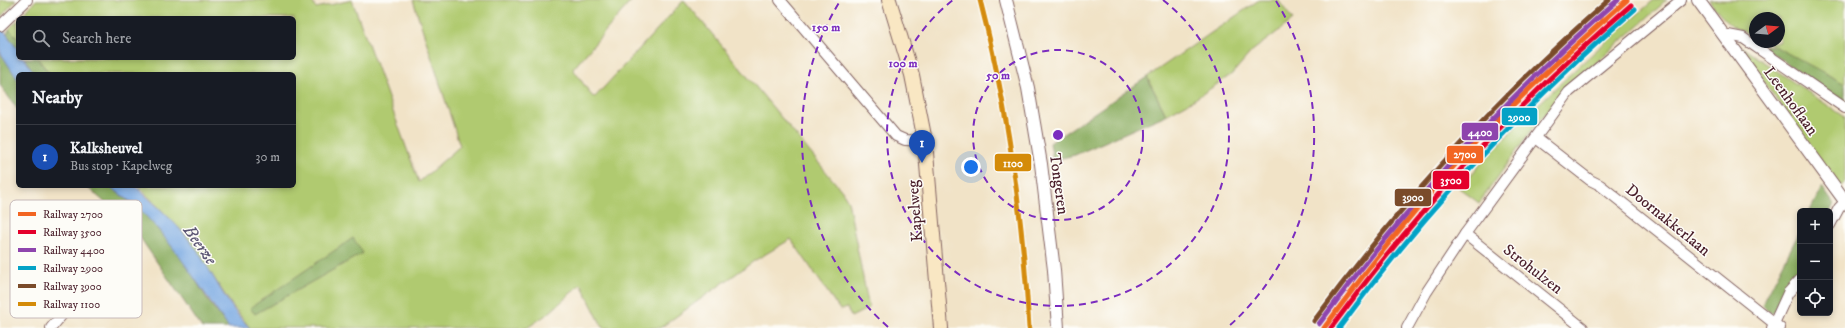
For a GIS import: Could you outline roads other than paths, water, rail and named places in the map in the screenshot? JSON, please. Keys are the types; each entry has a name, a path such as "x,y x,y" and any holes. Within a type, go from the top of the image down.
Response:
{"main road":[{"name":"Kapelweg","path":"889,0 912,75 925,141 941,328"}],"street":[{"path":"1,26 27,0"},
{"path":"780,0 896,136 905,140 925,141"},
{"name":"Tongeren","path":"1006,0 1028,88 1041,164 1054,270 1058,328"},
{"path":"1407,328 1426,293 1465,234 1569,92 1681,0"},
{"name":"Leenhoflaan","path":"1698,0 1845,202"},
{"path":"1723,34 1743,38 1845,108"},
{"name":"Doornakkerlaan","path":"1536,138 1670,239 1679,249 1776,326"},
{"path":"1833,219 1839,208 1845,202"},
{"name":"Strohulzen","path":"1465,234 1583,328"},
{"path":"1776,326 1788,293 1797,283"},
{"path":"51,328 59,318"}],"water":[{"path":"0,25 16,47 16,60 25,60 34,72 16,72 16,77 0,52"},
{"path":"112,188 137,188 169,218 198,252 228,302 250,328 229,328 179,256 142,212 142,200 128,200"}],"rail line":[{"name":"1100","path":"980,0 999,81 1013,163 1023,245 1029,328"},
{"name":"3900","path":"1314,321 1381,234 1452,152 1528,74 1609,0"},
{"name":"4400","path":"1319,324 1387,236 1459,154 1536,75 1618,0"},
{"name":"2700","path":"1324,328 1392,239 1465,154 1544,75 1627,0"},
{"name":"3500","path":"1331,328 1365,283 1435,198 1509,118 1589,42 1631,5"},
{"name":"2900","path":"1339,328 1406,242 1441,200 1478,160 1554,83 1635,9"}],"place":[{"name":"Kalksheuvel","path":"922,163"}],"water label":[{"name":"Beerze","path":"200,245"}]}
